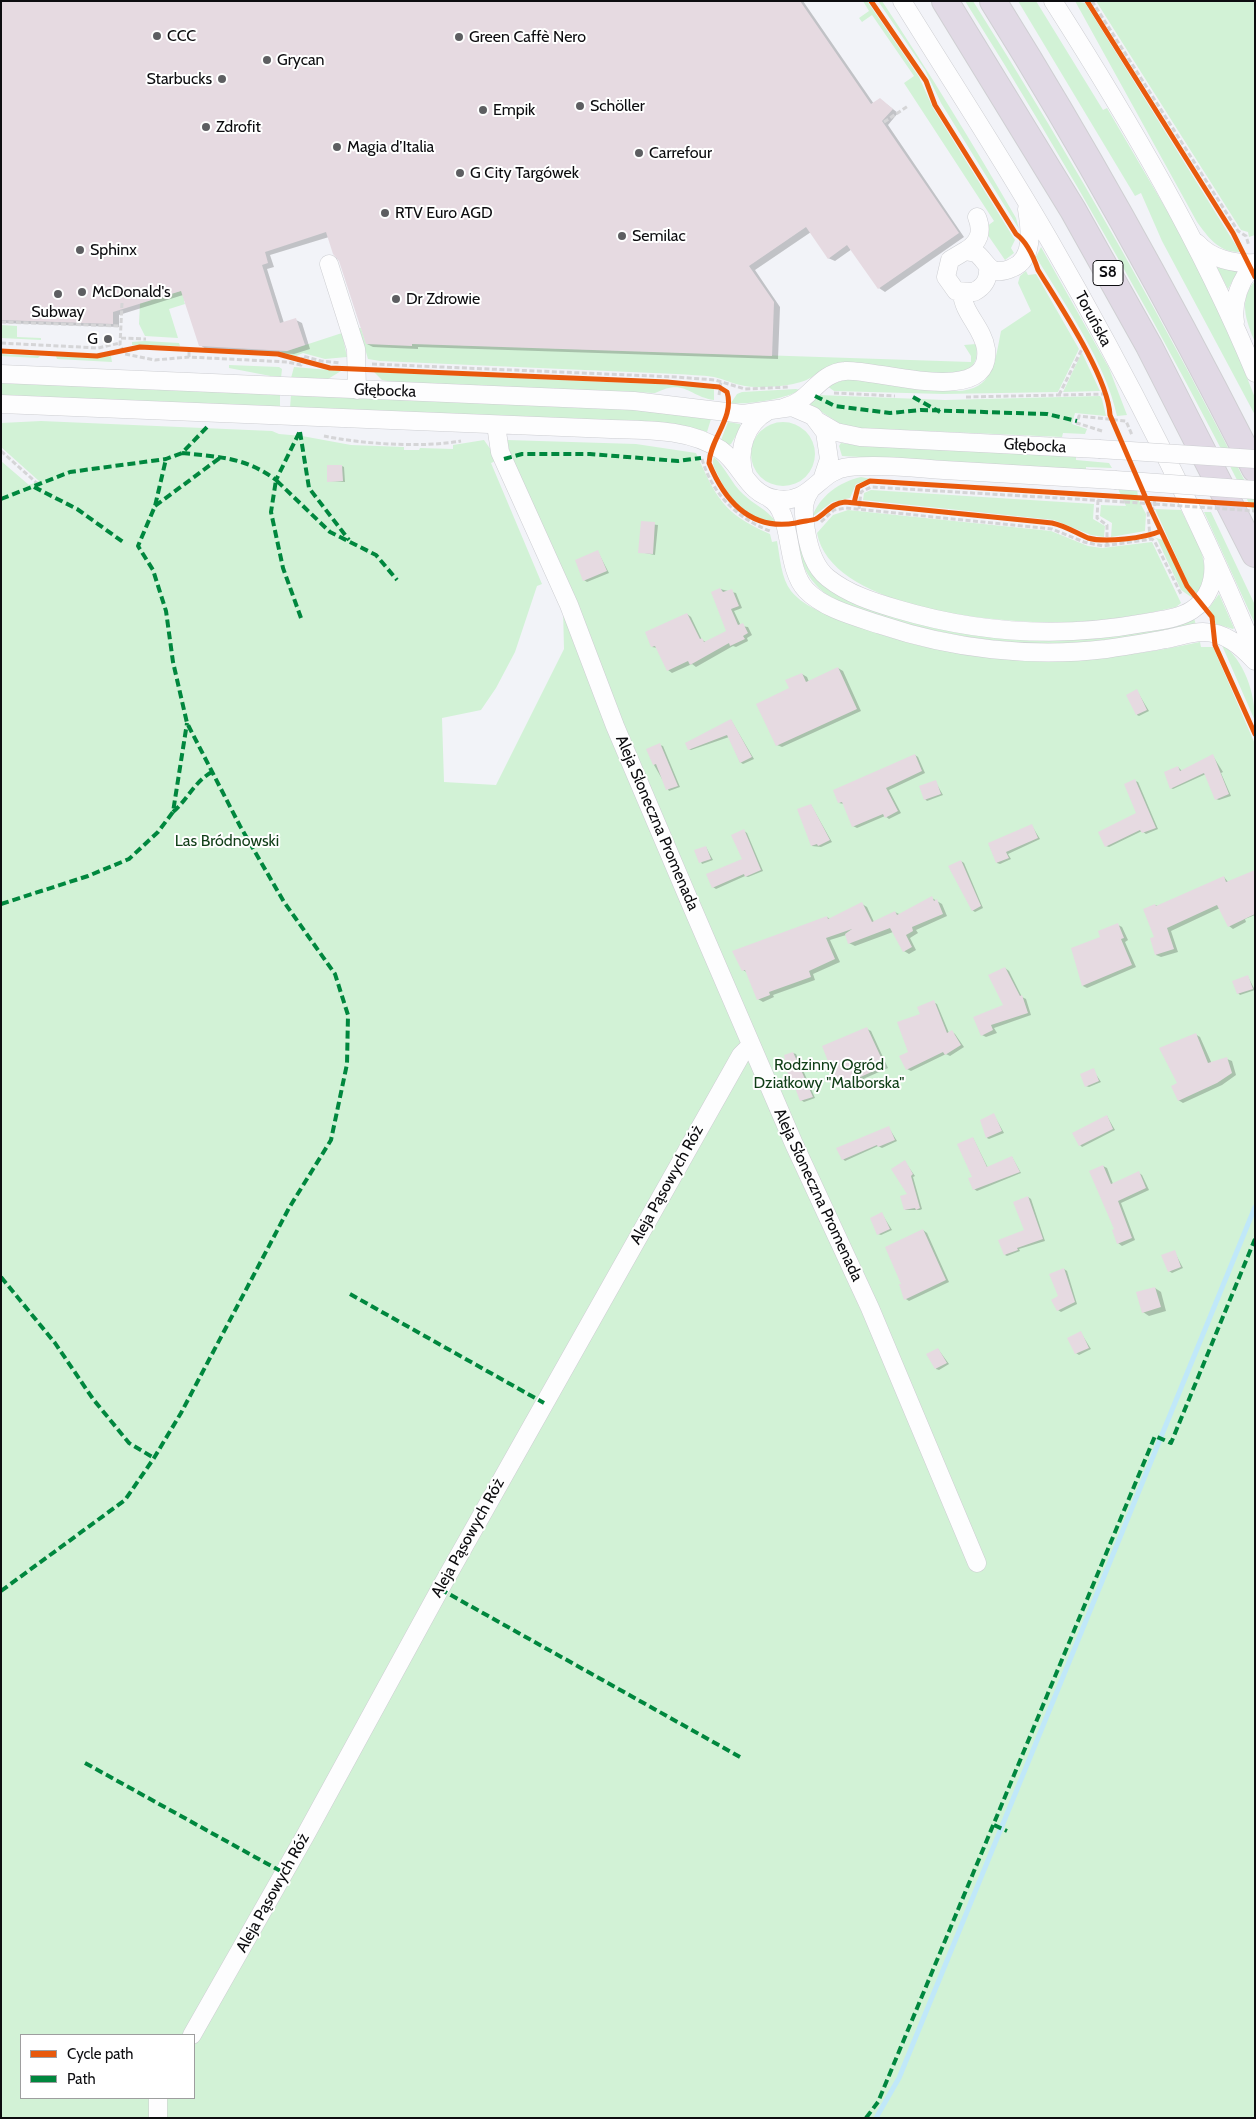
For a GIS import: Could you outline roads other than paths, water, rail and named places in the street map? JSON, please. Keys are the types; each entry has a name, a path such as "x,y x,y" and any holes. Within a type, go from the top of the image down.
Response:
{"highway":[{"name":"S8","path":"945,1 1073,210 1149,346 1255,554"},
{"name":"S8","path":"993,1 1122,217 1183,327 1255,469"}],"street":[{"name":"Toruńska","path":"902,1 1025,201 1100,332 1212,553 1255,652"},
{"path":"1053,1 1087,54 1192,237 1237,330 1255,373"},
{"path":"964,251 981,256 988,267 995,271 1006,270 1016,266 1024,259 1028,250 1030,232 1025,201"},
{"path":"977,217 980,229 978,240 950,260 946,271 948,282 962,293 974,292 984,285 987,279 988,267"},
{"path":"1192,237 1202,249 1212,255 1226,260 1252,260 1236,299 1234,316 1237,330"},
{"path":"328,264 352,337 358,366 357,390"},
{"path":"745,476 741,461 744,438 755,421 777,409 799,402 820,381 837,372 862,371 926,381 954,381 969,378 976,374 984,364 986,350 982,337 963,302 962,293"},
{"name":"Głębocka","path":"1,374 634,401 722,406 749,414 777,409 804,410 836,432 860,437 1255,459"},
{"name":"Głębocka","path":"1,404 652,431 692,437 708,450 730,458 756,491 769,498 789,499 810,491 823,477 837,469 865,466 1118,488 1255,490"},
{"name":"Głębocka","path":"819,422 826,432 829,447 829,462 823,477"},
{"name":"Aleja Słoneczna Promenada","path":"496,425 500,452 569,605 616,726 751,1045 794,1144 870,1308 977,1562"},
{"path":"810,491 804,506 805,526 810,552 820,570 848,592 880,604 921,616 969,625 1031,632 1108,629 1186,613 1201,603 1213,582 1212,553"},
{"path":"769,498 778,506 786,529 795,573 800,582 814,597 853,615 917,636 987,648 1046,651 1099,650 1204,632 1228,638 1241,646 1255,661"},
{"name":"Aleja Pąsowych Róż","path":"193,2034 740,1055 751,1045"},
{"path":"158,2099 158,2118"}],"waterway":[{"path":"876,2118 899,2078 1255,1207"}],"place":[{"name":"CCC","path":"157,36"},
{"name":"Green Caffè Nero","path":"459,37"},
{"name":"Grycan","path":"267,60"},
{"name":"Starbucks","path":"222,79"},
{"name":"Schöller","path":"580,106"},
{"name":"Empik","path":"483,110"},
{"name":"Zdrofit","path":"206,127"},
{"name":"Magia d’Italia","path":"337,147"},
{"name":"Carrefour","path":"639,153"},
{"name":"G City Targówek","path":"460,173"},
{"name":"RTV Euro AGD","path":"385,213"},
{"name":"Semilac","path":"622,236"},
{"name":"Sphinx","path":"80,250"},
{"name":"McDonald's","path":"82,292"},
{"name":"Subway","path":"58,294"},
{"name":"Dr Zdrowie","path":"396,299"},
{"name":"G","path":"108,339"}],"park label":[{"name":"Las Bródnowski","path":"227,841"},
{"name":"Rodzinny Ogród Działkowy \"Malborska\"","path":"829,1074"}]}
